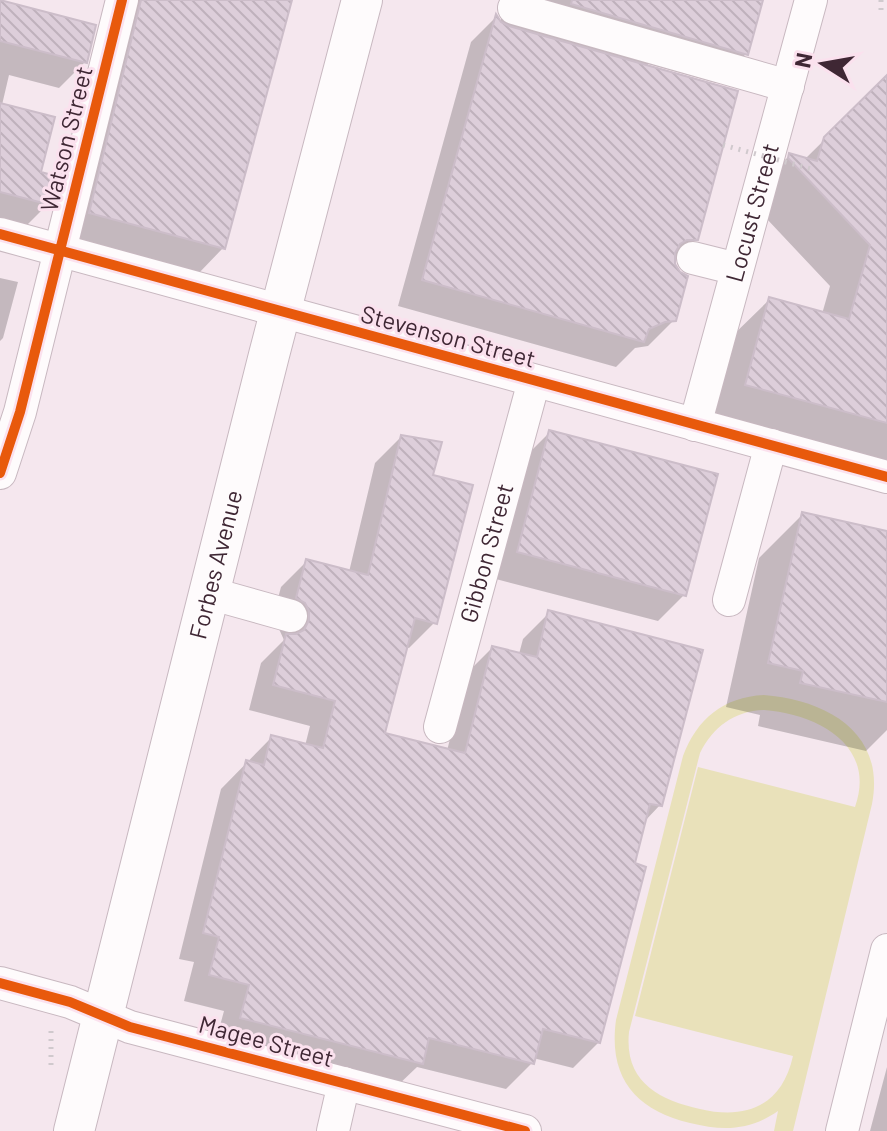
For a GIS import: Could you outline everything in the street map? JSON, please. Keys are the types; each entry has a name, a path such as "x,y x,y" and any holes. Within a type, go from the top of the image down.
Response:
{"main road":[{"name":"Forbes Avenue","path":"74,1131 280,312 362,0"}],"street":[{"name":"Watson Street","path":"0,473 20,412 122,0"},
{"name":"Locust Street","path":"695,425 811,0"},
{"path":"514,8 788,86"},
{"name":"Stevenson Street","path":"0,234 887,477"},
{"path":"693,258 737,269"},
{"name":"Gibbon Street","path":"440,727 534,381"},
{"path":"0,383 8,385 20,412"},
{"path":"729,600 771,445"},
{"path":"209,593 291,616"},
{"path":"842,1131 887,950"},
{"name":"Magee Street","path":"0,983 70,1002 130,1027 525,1131"},
{"path":"333,1131 344,1083"}],"path":[{"path":"881,0 881,13"},
{"path":"723,145 815,170"}],"shaded area":[{"path":"764,695 809,704 846,724 860,739 870,757 874,779 872,804 793,1131 774,1131 778,1111 746,1126 725,1128 690,1123 655,1110 641,1100 622,1075 615,1041 616,1020 683,756 696,731 713,712 749,697","holes":["764,710 804,718 838,737 850,750 858,766 860,785 855,807 698,767 635,1016 793,1056 780,1087 760,1105 732,1112 700,1109 670,1100 647,1086 632,1063 629,1032 700,753 711,735 734,717"]}],"building":[{"path":"0,0 96,25 87,63 0,41"},
{"path":"141,0 292,0 225,249 89,213"},
{"path":"572,0 763,0 748,55 571,4"},
{"path":"496,14 501,22 509,26 738,91 698,240 687,240 680,244 675,253 675,264 680,272 688,276 676,321 649,329 644,342 422,280"},
{"path":"887,75 887,423 745,385 769,297 849,319 870,245 788,158 789,153 817,161 824,137"},
{"path":"0,103 55,117 41,172 59,177 52,203 0,192"},
{"path":"549,430 718,474 686,596 517,552"},
{"path":"401,435 442,442 433,475 473,485 437,624 415,618 385,733 465,753 492,646 537,657 548,610 703,650 662,806 650,804 635,863 646,867 600,1043 543,1029 534,1064 429,1038 423,1064 240,1018 249,985 209,975 219,937 203,933 246,760 264,765 271,735 323,748 335,701 273,685 286,634 304,630 309,620 305,603 296,598 306,559 368,575"},
{"path":"802,512 887,531 887,702 800,683 803,671 768,663"}],"cycle path":[{"path":"0,473 20,412 122,0"},
{"path":"0,234 887,477"},
{"path":"0,983 70,1002 130,1027 525,1131"}]}
